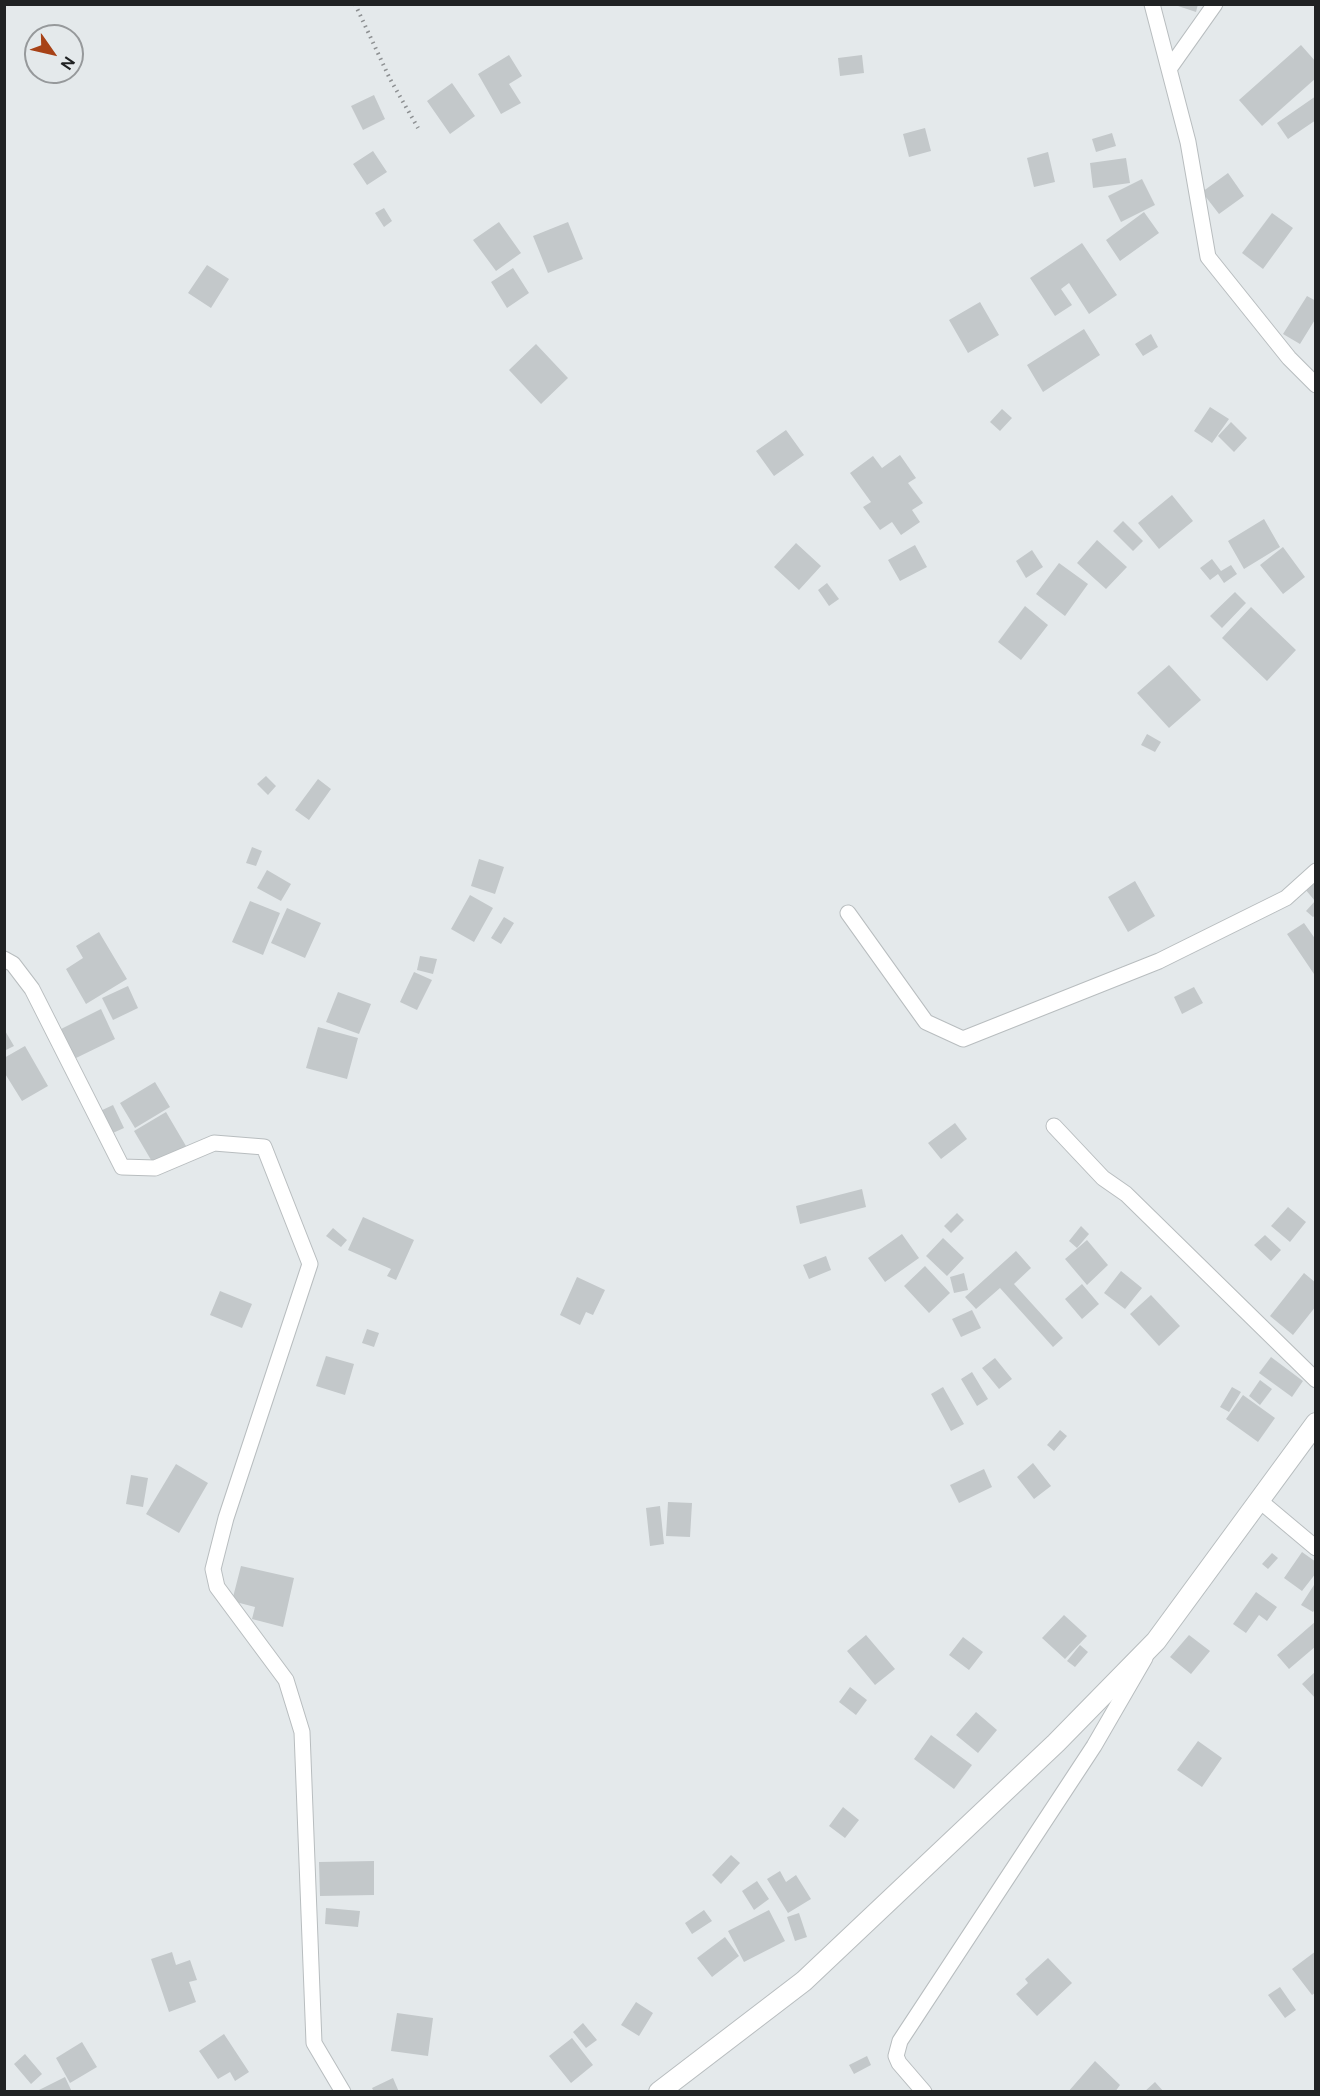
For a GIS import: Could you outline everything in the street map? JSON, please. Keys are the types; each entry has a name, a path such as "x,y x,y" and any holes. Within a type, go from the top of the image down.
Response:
{"street":[{"path":"1152,4 1188,142 1209,257 1289,358 1316,385"},
{"path":"1169,69 1215,4"},
{"path":"849,913 926,1022 963,1039 1159,961 1286,898 1316,871"},
{"path":"4,959 13,964 32,989 122,1167 155,1168 214,1143 264,1147 310,1264 226,1518 213,1569 217,1587 286,1680 302,1732 314,2043 343,2091"},
{"path":"1054,1126 1103,1178 1126,1194 1316,1380"},
{"path":"924,2091 899,2063 896,2056 900,2041 1094,1746 1156,1641 1316,1423"},
{"path":"1260,1501 1316,1548"},
{"path":"659,2091 804,1981 1056,1743 1156,1641"}],"path":[{"path":"355,4 390,79 418,128"}],"building":[{"path":"1172,4 1198,4 1196,12"},
{"path":"1301,45 1316,62 1316,78 1262,126 1239,100"},
{"path":"509,55 522,76 509,84 521,103 501,114 478,74"},
{"path":"862,55 864,73 840,76 838,58"},
{"path":"452,83 475,116 450,134 427,101"},
{"path":"374,95 385,119 363,130 351,106"},
{"path":"1316,96 1316,120 1288,139 1277,123"},
{"path":"925,128 931,151 909,157 903,134"},
{"path":"1112,133 1116,146 1096,152 1092,139"},
{"path":"373,151 387,172 367,185 353,164"},
{"path":"1048,152 1055,182 1034,187 1027,158"},
{"path":"1126,158 1130,183 1093,188 1090,163"},
{"path":"1228,173 1244,196 1219,214 1202,192"},
{"path":"1142,179 1155,205 1121,222 1108,196"},
{"path":"384,208 392,221 384,227 375,213"},
{"path":"1144,212 1159,233 1120,261 1106,240"},
{"path":"1272,213 1293,228 1263,269 1242,253"},
{"path":"499,222 521,253 496,271 473,240"},
{"path":"568,222 583,259 548,273 533,236"},
{"path":"1082,243 1117,295 1089,314 1069,283 1061,289 1072,305 1055,316 1030,278"},
{"path":"207,265 229,279 211,308 188,293"},
{"path":"513,268 529,293 507,308 491,282"},
{"path":"1307,296 1316,301 1316,318 1300,344 1283,334"},
{"path":"980,302 999,335 968,353 949,320"},
{"path":"1084,329 1100,355 1043,392 1027,365"},
{"path":"1151,334 1158,347 1143,356 1135,344"},
{"path":"536,344 568,378 541,404 509,370"},
{"path":"1210,407 1229,419 1212,443 1194,431"},
{"path":"1002,409 1012,418 1000,431 990,422"},
{"path":"1231,422 1247,438 1234,452 1218,436"},
{"path":"786,430 804,455 774,476 756,451"},
{"path":"900,455 916,478 908,483 923,503 912,510 920,522 901,535 892,522 880,530 863,507 871,502 850,473 873,456 882,468"},
{"path":"1172,495 1193,521 1159,549 1138,523"},
{"path":"1264,519 1280,547 1244,569 1228,541"},
{"path":"1123,521 1143,541 1133,551 1113,531"},
{"path":"1097,540 1127,567 1106,589 1077,563"},
{"path":"796,543 821,566 799,590 774,567"},
{"path":"915,545 927,567 900,581 888,560"},
{"path":"1283,547 1305,577 1283,594 1260,565"},
{"path":"1032,550 1043,567 1026,578 1016,561"},
{"path":"1212,559 1221,571 1231,565 1237,574 1224,583 1218,574 1210,580 1200,568"},
{"path":"1059,563 1088,584 1065,616 1036,594"},
{"path":"827,583 839,599 829,606 818,590"},
{"path":"1235,592 1246,603 1222,628 1210,616"},
{"path":"1025,606 1048,625 1021,660 998,642"},
{"path":"1251,607 1296,650 1267,681 1222,638"},
{"path":"1169,665 1201,700 1169,728 1137,693"},
{"path":"1147,734 1161,742 1155,752 1141,745"},
{"path":"266,776 276,786 268,795 257,784"},
{"path":"318,779 331,789 309,820 295,810"},
{"path":"252,847 262,851 256,866 246,863"},
{"path":"479,859 504,867 495,894 471,886"},
{"path":"267,870 291,884 281,901 257,888"},
{"path":"1316,880 1316,915 1313,917 1306,911 1315,901 1305,889"},
{"path":"1135,881 1155,916 1128,932 1108,897"},
{"path":"470,895 493,908 474,942 451,929"},
{"path":"250,901 280,913 263,955 232,942"},
{"path":"287,908 321,923 305,958 271,943"},
{"path":"504,917 514,923 501,944 491,938"},
{"path":"1304,923 1316,940 1316,977 1287,934"},
{"path":"99,932 127,979 86,1004 66,969 83,958 76,946"},
{"path":"420,956 437,959 433,974 417,970"},
{"path":"414,972 432,980 417,1010 400,1002"},
{"path":"128,986 138,1008 113,1020 102,998"},
{"path":"1194,987 1203,1003 1182,1014 1174,997"},
{"path":"338,992 371,1004 359,1034 326,1022"},
{"path":"101,1009 115,1039 74,1059 59,1030"},
{"path":"318,1027 358,1038 347,1079 306,1068"},
{"path":"4,1029 14,1046 4,1051"},
{"path":"25,1046 48,1086 22,1101 4,1072 4,1058"},
{"path":"155,1082 170,1107 135,1128 120,1103"},
{"path":"113,1105 124,1128 106,1136 96,1113"},
{"path":"166,1112 186,1146 154,1165 134,1131"},
{"path":"955,1123 967,1139 941,1159 928,1143"},
{"path":"862,1189 866,1207 800,1224 796,1206"},
{"path":"1288,1207 1306,1222 1290,1242 1271,1226"},
{"path":"957,1213 964,1220 951,1233 944,1226"},
{"path":"363,1217 414,1240 396,1280 387,1276 391,1269 348,1250"},
{"path":"1081,1226 1089,1234 1077,1248 1069,1241"},
{"path":"333,1228 347,1240 341,1247 326,1236"},
{"path":"902,1234 919,1258 885,1282 868,1258"},
{"path":"1265,1235 1281,1250 1271,1261 1254,1245"},
{"path":"943,1238 964,1258 947,1276 926,1256"},
{"path":"1087,1240 1108,1265 1087,1285 1065,1259"},
{"path":"1016,1251 1031,1268 1014,1284 1063,1338 1053,1347 1000,1288 976,1309 965,1297"},
{"path":"826,1256 831,1270 809,1279 803,1265"},
{"path":"925,1266 950,1293 929,1313 904,1286"},
{"path":"1121,1271 1142,1288 1125,1309 1104,1293"},
{"path":"964,1273 968,1290 954,1293 950,1277"},
{"path":"1304,1273 1316,1283 1316,1306 1293,1335 1270,1316"},
{"path":"577,1277 605,1290 593,1315 586,1312 580,1325 560,1315"},
{"path":"1082,1284 1099,1304 1082,1319 1065,1299"},
{"path":"220,1291 252,1304 242,1328 210,1315"},
{"path":"1151,1295 1180,1326 1159,1346 1130,1314"},
{"path":"972,1310 981,1328 961,1337 952,1319"},
{"path":"367,1329 379,1333 374,1347 362,1343"},
{"path":"326,1356 354,1364 345,1395 316,1386"},
{"path":"1271,1357 1303,1381 1292,1397 1259,1373"},
{"path":"995,1358 1012,1379 999,1389 982,1368"},
{"path":"972,1372 988,1399 977,1406 961,1379"},
{"path":"1260,1380 1272,1389 1260,1405 1249,1396"},
{"path":"943,1387 964,1424 951,1431 931,1394"},
{"path":"1232,1387 1241,1392 1229,1412 1220,1407"},
{"path":"1243,1395 1275,1418 1258,1442 1226,1419"},
{"path":"1060,1430 1067,1436 1054,1451 1047,1445"},
{"path":"1033,1463 1051,1486 1034,1499 1017,1477"},
{"path":"176,1464 208,1483 179,1533 146,1514"},
{"path":"984,1469 992,1487 959,1503 950,1485"},
{"path":"131,1475 148,1478 143,1507 126,1504"},
{"path":"668,1502 692,1503 690,1537 666,1536"},
{"path":"660,1506 664,1544 650,1546 646,1508"},
{"path":"1302,1552 1316,1562 1316,1573 1302,1591 1284,1578"},
{"path":"1272,1553 1278,1558 1268,1569 1262,1564"},
{"path":"241,1566 294,1578 283,1627 252,1619 255,1607 232,1601"},
{"path":"1314,1585 1316,1608 1313,1612 1301,1605"},
{"path":"1256,1592 1277,1607 1267,1621 1259,1615 1246,1633 1233,1624"},
{"path":"1064,1615 1087,1636 1065,1659 1042,1638"},
{"path":"1316,1621 1316,1646 1289,1669 1277,1655"},
{"path":"866,1635 895,1669 875,1685 847,1651"},
{"path":"1189,1635 1210,1651 1191,1674 1170,1657"},
{"path":"963,1637 983,1652 969,1670 949,1655"},
{"path":"1080,1645 1088,1652 1075,1667 1067,1661"},
{"path":"1316,1671 1316,1699 1302,1684"},
{"path":"850,1687 867,1700 856,1715 839,1702"},
{"path":"976,1712 997,1730 978,1753 956,1735"},
{"path":"931,1735 972,1765 954,1789 914,1759"},
{"path":"1198,1741 1222,1758 1202,1787 1177,1770"},
{"path":"843,1807 859,1820 845,1838 829,1826"},
{"path":"731,1855 740,1863 721,1884 712,1875"},
{"path":"374,1861 374,1895 320,1896 319,1862"},
{"path":"780,1871 786,1882 796,1875 811,1899 788,1913 767,1879"},
{"path":"757,1881 769,1899 754,1910 742,1891"},
{"path":"326,1908 360,1911 358,1927 325,1924"},
{"path":"704,1910 712,1921 692,1934 685,1923"},
{"path":"769,1910 785,1941 744,1962 728,1931"},
{"path":"799,1913 807,1937 795,1941 787,1917"},
{"path":"725,1937 739,1956 712,1977 697,1958"},
{"path":"1316,1951 1316,1992 1312,1995 1292,1969"},
{"path":"172,1952 176,1965 190,1960 197,1980 189,1982 196,2002 169,2012 151,1959"},
{"path":"1048,1958 1072,1983 1037,2016 1016,1994 1028,1983 1025,1979"},
{"path":"1280,1987 1296,2010 1285,2018 1268,1995"},
{"path":"636,2002 653,2013 639,2036 621,2025"},
{"path":"397,2013 433,2018 428,2056 391,2051"},
{"path":"583,2023 597,2040 586,2048 573,2032"},
{"path":"224,2034 249,2072 235,2081 230,2072 218,2079 199,2051"},
{"path":"572,2038 593,2065 571,2083 549,2056"},
{"path":"82,2042 97,2067 70,2083 56,2058"},
{"path":"25,2054 42,2074 31,2084 14,2064"},
{"path":"867,2056 871,2065 854,2074 849,2065"},
{"path":"1095,2061 1120,2085 1115,2092 1068,2092"},
{"path":"65,2077 72,2092 35,2092"},
{"path":"393,2078 399,2092 374,2092 372,2088"},
{"path":"1155,2082 1164,2092 1144,2092"}]}
